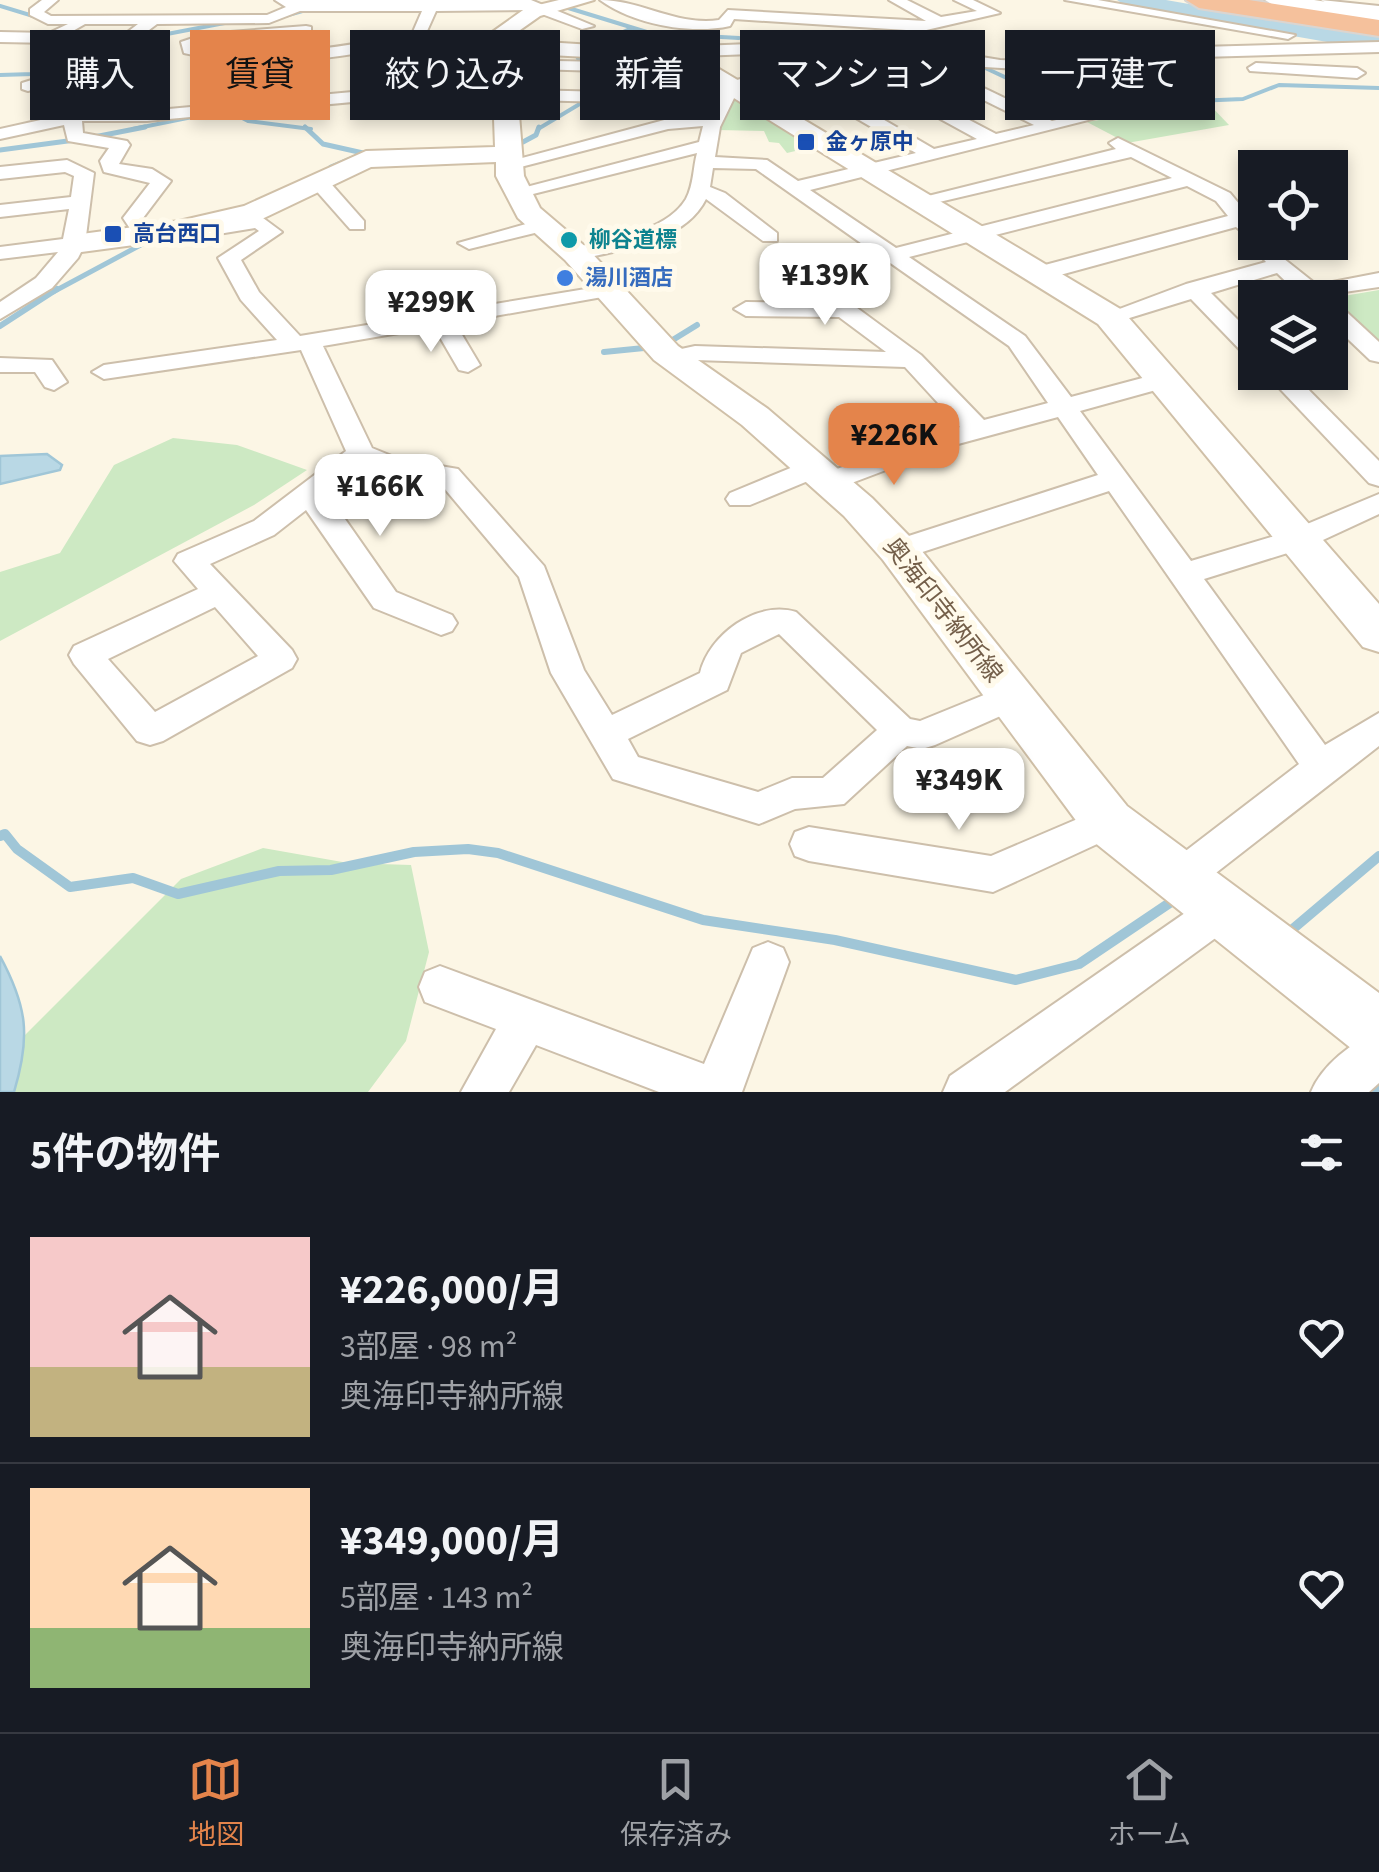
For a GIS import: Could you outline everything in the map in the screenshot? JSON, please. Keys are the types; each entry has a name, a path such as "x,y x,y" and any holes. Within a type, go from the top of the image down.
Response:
{"highway":[{"path":"1199,0 1372,31"},
{"path":"1234,0 1372,31"}],"street":[{"path":"282,0 311,7 529,5 584,0"},
{"path":"606,0 674,24 713,26 724,23 728,14 758,20 922,27 993,13 961,0"},
{"path":"896,0 939,22"},
{"path":"1072,0 1372,31"},
{"path":"1275,0 1372,31"},
{"path":"1328,0 1372,31"},
{"path":"420,30 427,3"},
{"path":"0,22 141,4 121,21"},
{"path":"529,5 587,26"},
{"path":"506,30 529,5"},
{"path":"270,20 311,7"},
{"path":"47,13 86,22 270,20 306,30"},
{"path":"29,85 57,81 151,21"},
{"path":"69,30 86,22"},
{"path":"1215,49 1372,31"},
{"path":"0,37 30,39"},
{"path":"1215,60 1247,68 1357,73"},
{"path":"720,80 1110,318 1379,635"},
{"path":"560,82 688,99 740,86"},
{"path":"720,105 731,87"},
{"path":"985,94 1050,127"},
{"path":"170,114 350,97"},
{"path":"0,115 30,117"},
{"path":"797,186 1083,119 1133,151 1223,197 1238,215"},
{"path":"0,134 62,120"},
{"path":"66,120 74,137 121,145 109,161 111,168 144,172 161,181 133,218 144,235"},
{"path":"511,120 520,184"},
{"path":"469,243 520,184 668,124 711,120 700,190 694,204 676,220 576,254"},
{"path":"872,120 932,155"},
{"path":"955,120 993,140"},
{"path":"918,201 1133,151"},
{"path":"181,232 254,212 383,156 520,184 703,154 760,164 1017,341 1321,767"},
{"path":"0,174 78,168 84,173 74,244 53,280 11,300 0,312"},
{"path":"978,430 912,360 846,310 816,274 1189,180"},
{"path":"319,182 358,225"},
{"name":"奥海印寺納所線","path":"520,184 576,254 672,358 755,417 823,474 898,550 1108,822 1379,1032"},
{"path":"700,190 718,197 770,237"},
{"path":"0,211 80,202"},
{"path":"0,253 259,221 272,232 229,258 249,295 301,343 360,453 393,466 448,475 533,573 568,673 626,768 759,808 792,794 830,793 900,731"},
{"path":"1038,274 1238,229"},
{"path":"181,232 206,255"},
{"path":"1275,260 1297,280"},
{"path":"1110,318 1279,265"},
{"path":"1348,291 1379,280"},
{"path":"104,372 301,343 608,289"},
{"path":"1194,289 1238,334"},
{"path":"746,308 846,310"},
{"path":"440,318 468,365"},
{"path":"1348,326 1379,355"},
{"path":"672,358 694,353 783,359 912,360"},
{"path":"0,365 43,365 54,382"},
{"path":"740,499 1165,380"},
{"path":"1293,390 1379,478"},
{"path":"219,592 86,656 150,731 280,659 219,592 190,561 264,528 360,453"},
{"path":"898,550 1115,478"},
{"path":"303,497 321,506 385,600 441,623"},
{"path":"1184,574 1300,539 1379,503"},
{"path":"606,734 714,681 719,654 740,634 785,620 900,731 922,735 1011,697"},
{"path":"1180,878 1321,767 1379,727"},
{"path":"809,844 992,874 1108,822"},
{"path":"966,1092 1222,910"},
{"path":"440,987 718,1092 768,962"},
{"path":"484,1092 526,1020"},
{"path":"1334,1092 1379,1053"}],"green space":[{"path":"723,101 740,102 740,120 769,120 812,147 787,153 779,143 769,142 764,131 718,130"},
{"path":"1215,110 1229,125 1127,143 1087,122 1215,120"},
{"path":"1379,290 1379,342 1348,313 1348,295"},
{"path":"173,438 237,445 307,470 254,505 0,641 0,572 60,553 114,465"},
{"path":"263,848 348,863 411,865 429,952 406,1041 368,1092 0,1092 0,1060 181,879"}],"water":[{"path":"47,454 62,465 60,470 0,484 0,456"},
{"path":"0,956 16,990 24,1022 23,1054 14,1092 0,1092"}],"waterway":[{"path":"1128,0 1379,44"},
{"path":"0,6 43,19"},
{"path":"565,7 650,33 739,38"},
{"path":"274,19 313,8"},
{"path":"0,75 33,74 95,57 136,54 167,34 235,21"},
{"path":"538,129 588,99 591,93 576,53 632,28"},
{"path":"985,68 1041,94 1107,113 1171,102 1243,99 1279,85 1379,88"},
{"path":"133,129 190,117"},
{"path":"246,120 307,128"},
{"path":"94,137 145,127"},
{"path":"307,128 311,129"},
{"path":"307,128 323,144 363,153"},
{"path":"523,142 536,135 538,129"},
{"path":"0,150 75,140"},
{"path":"331,167 360,155"},
{"path":"53,292 148,241"},
{"path":"0,326 57,289"},
{"path":"671,341 697,325"},
{"path":"604,352 644,348"},
{"path":"0,836 5,834 17,849 70,887 133,878 178,894 279,871 331,870 414,852 468,849 498,853 703,920 835,940 1016,980 1079,964 1174,900"},
{"path":"1288,933 1379,856"},
{"path":"1374,1092 1379,1088"}],"place":[{"name":"金ヶ原中","path":"806,142"},
{"name":"高台西口","path":"113,234"},
{"name":"柳谷道標","path":"569,240"},
{"name":"湯川酒店","path":"565,278"}]}
